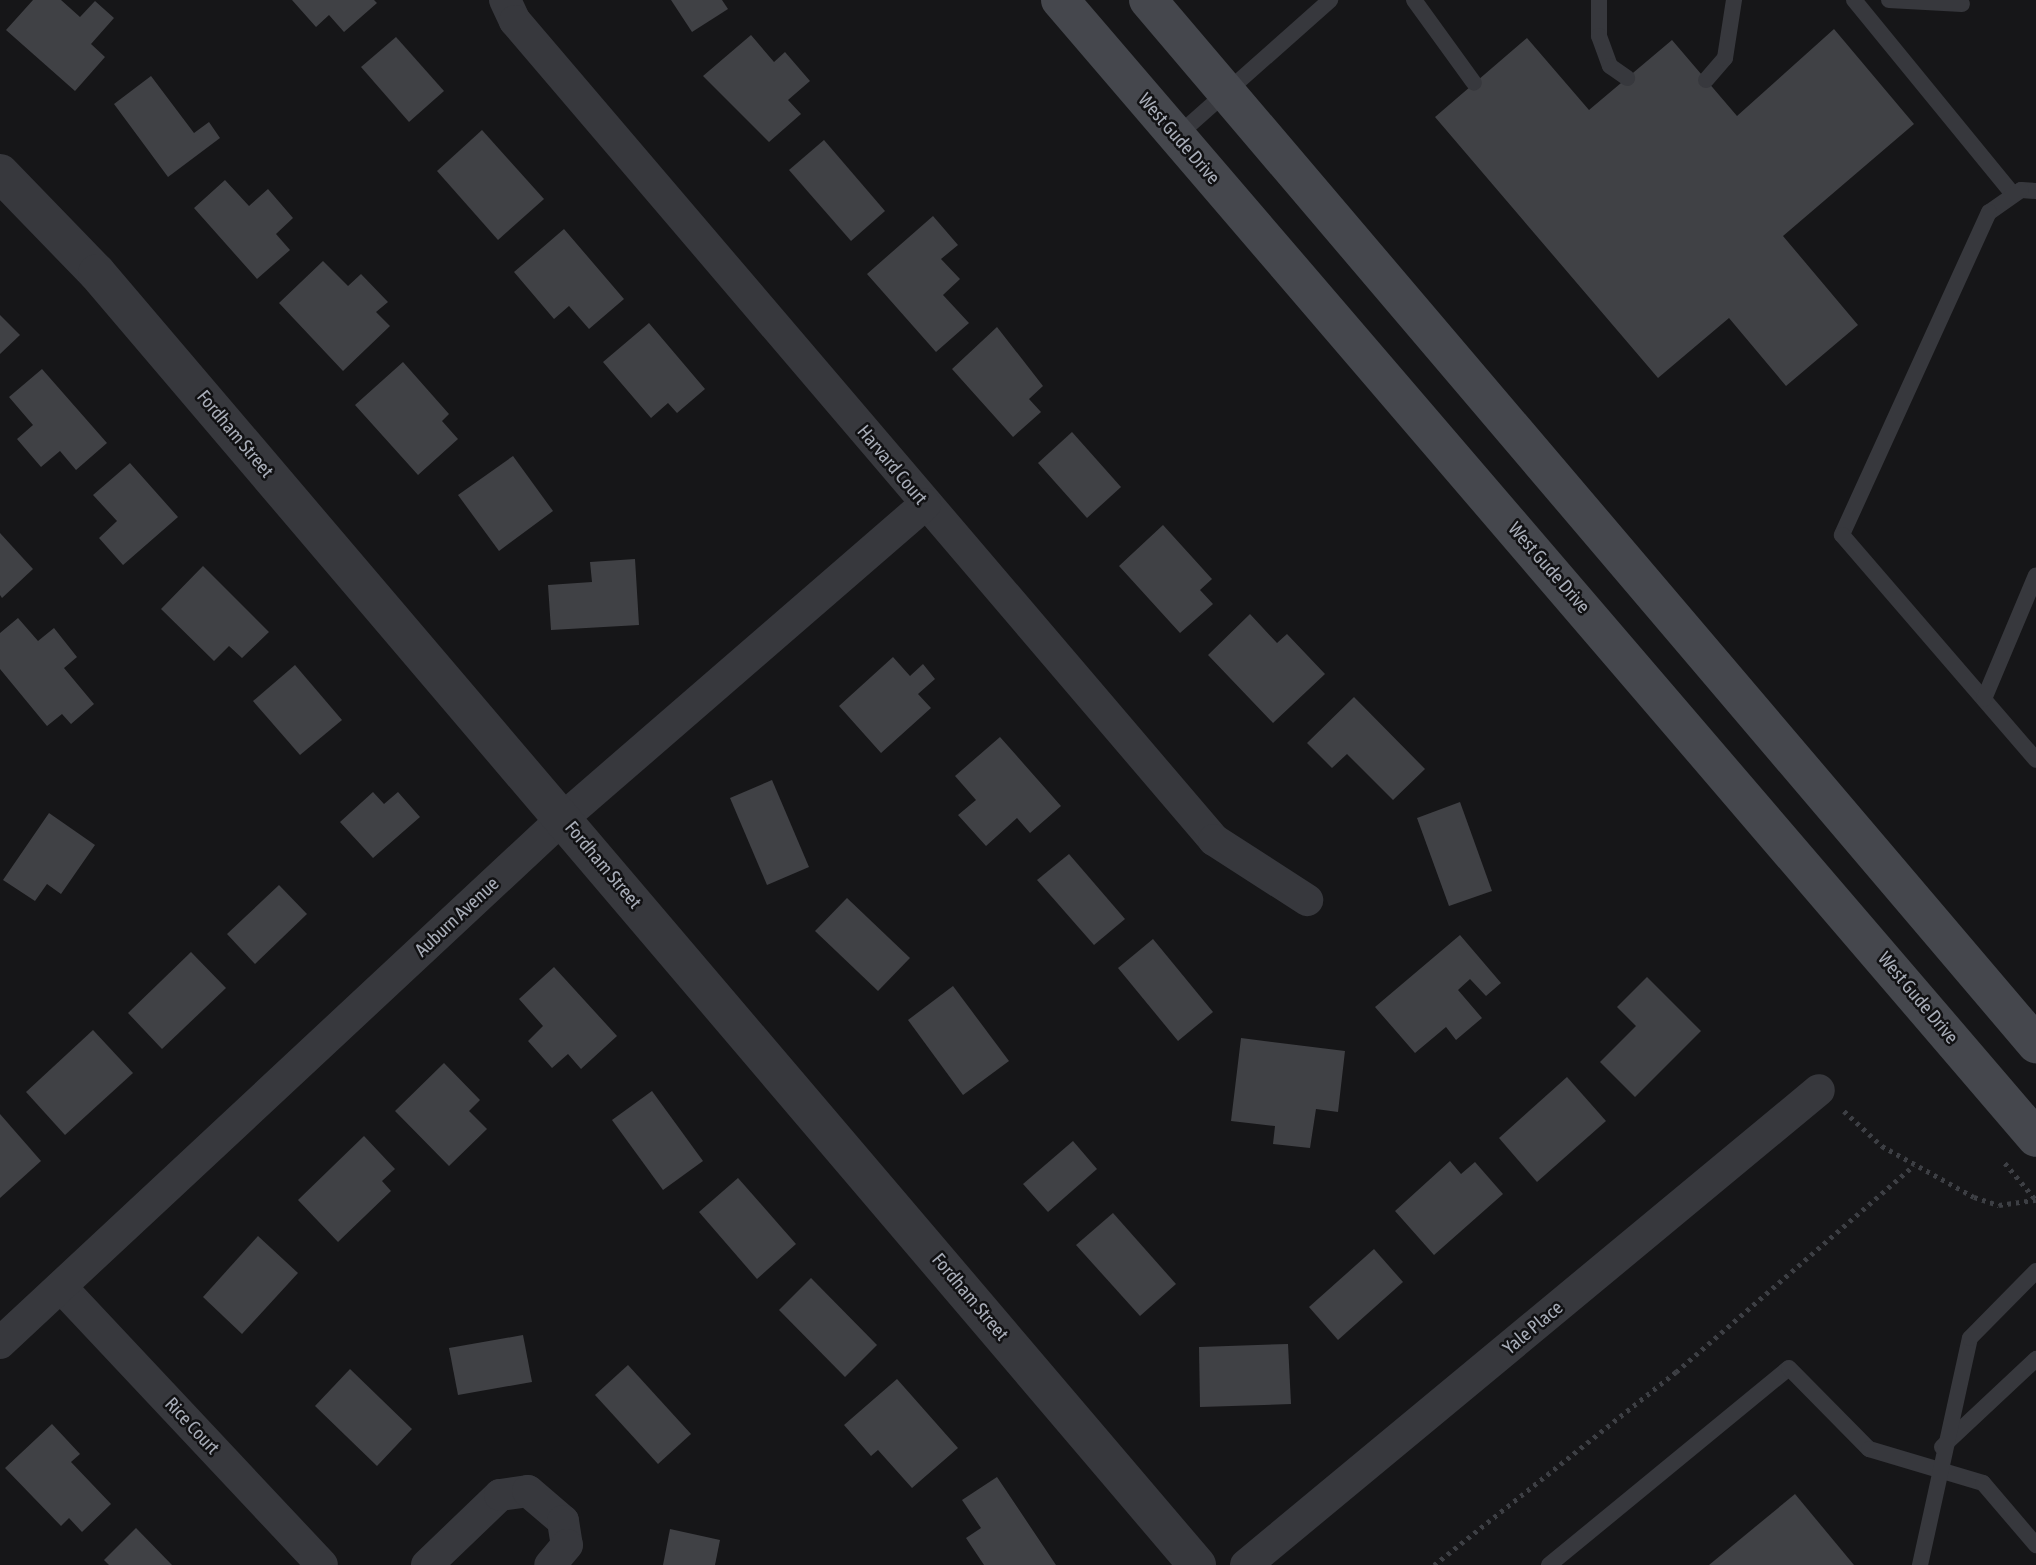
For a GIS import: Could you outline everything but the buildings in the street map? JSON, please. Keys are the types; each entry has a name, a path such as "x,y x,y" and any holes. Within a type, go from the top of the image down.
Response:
{"main road":[{"name":"West Gude Drive","path":"1060,0 2036,1138"},
{"path":"1148,0 2036,1044"}],"street":[{"name":"Harvard Court","path":"505,0 515,21 1214,839 1307,900"},
{"name":"Fordham Street","path":"0,173 97,273 1197,1565"},
{"name":"Auburn Avenue","path":"0,1343 563,818 925,504"},
{"name":"Yale Place","path":"1246,1565 1819,1090"},
{"name":"Rice Court","path":"61,1287 322,1565"},
{"path":"427,1565 500,1495 528,1491 563,1521 567,1545 550,1565"}],"lane":[{"path":"1177,136 1330,0"},
{"path":"1414,0 1474,83"},
{"path":"1599,0 1599,36 1610,66 1627,78"},
{"path":"1706,80 1725,58 1734,0"},
{"path":"1854,0 2012,194"},
{"path":"1889,0 1962,4"},
{"path":"2036,191 2012,194 1989,212 1842,535 2036,760"},
{"path":"1984,699 2036,575"},
{"path":"1920,1565 1942,1447 1970,1338 2036,1271"},
{"path":"1942,1447 2036,1359"},
{"path":"1549,1565 1788,1368 1869,1449 1983,1483 2036,1545"}],"path":[{"path":"1819,1090 1914,1166 1987,1201 2036,1200"},
{"path":"1434,1565 1676,1372 1914,1166"}]}
